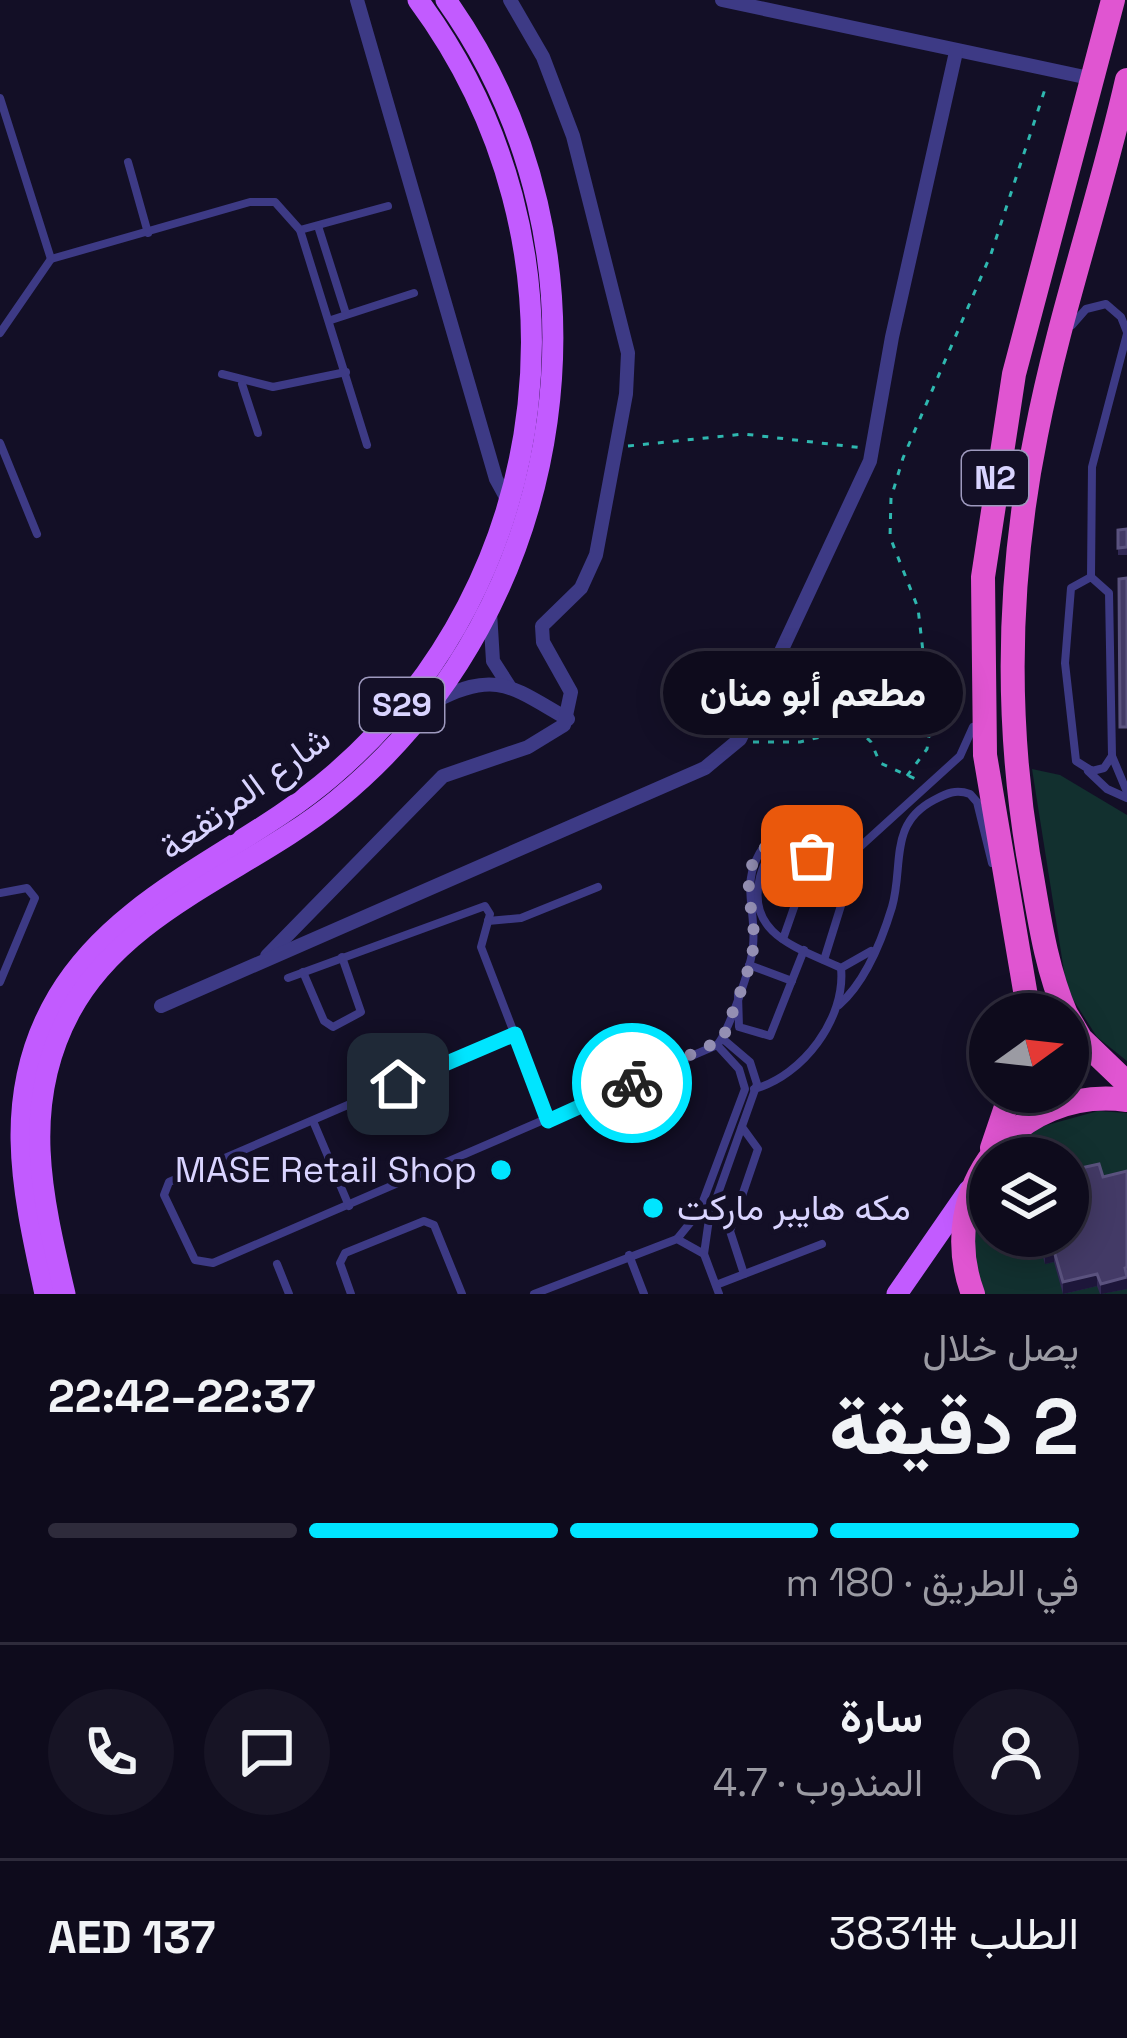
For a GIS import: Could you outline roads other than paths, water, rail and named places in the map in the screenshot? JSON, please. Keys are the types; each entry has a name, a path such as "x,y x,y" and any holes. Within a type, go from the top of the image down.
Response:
{"highway":[{"name":"N2","path":"1026,993 985,755 983,577 1014,374 1113,0"},
{"name":"N2","path":"1059,993 1046,952 1023,824 1013,689 1014,583 1051,370 1127,80"},
{"name":"N2","path":"1089,1046 1127,1083"},
{"path":"1006,1137 1046,1110 1084,1099 1127,1100"},
{"path":"969,1207 962,1237 973,1294"}],"main road":[{"name":"شارع المرتفعة","path":"41,1294 18,1160 21,1096 39,1034 70,977 130,915 307,797 385,726 464,615 511,505 530,420 535,358 524,235 490,122 418,0"},
{"name":"شارع المرتفعة","path":"65,1294 40,1184 38,1124 54,1046 83,990 138,932 335,802 436,700 490,611 541,468 554,383 554,298 540,213 516,132 481,56 446,0"},
{"path":"896,1294 969,1192"}],"street":[{"path":"357,0 496,479 511,505"},
{"path":"263,962 443,776 528,747 568,719 571,692 543,642 542,626 574,596 591,568 628,368 612,273 552,76 510,0"},
{"path":"722,0 1094,80"},
{"path":"161,1006 705,768 740,739 873,449 887,358 956,52"},
{"path":"490,611 493,661 509,686"},
{"path":"436,700 479,682 509,686 568,719"}],"lane":[{"path":"0,98 51,259"},
{"path":"128,162 148,233"},
{"path":"0,333 51,259 262,200 286,208 300,230 367,445"},
{"path":"300,230 388,206"},
{"path":"319,226 346,314"},
{"path":"331,320 414,293"},
{"path":"1051,370 1086,309 1106,304 1121,317 1127,333 1092,467 1091,577 1109,593 1112,756 1127,795"},
{"path":"222,374 242,382 283,386 346,372"},
{"path":"242,382 258,433"},
{"path":"0,443 37,534"},
{"path":"515,1034 169,1182 167,1201 194,1260 207,1265 548,1121 720,1042 754,943 749,877 765,845 832,860 858,850 973,736 973,615 983,577"},
{"path":"1091,577 1071,588 1065,663 1076,760 1107,789 1127,795"},
{"path":"1087,770 1104,768 1112,756"},
{"path":"677,1239 700,1212 751,1089 796,1066 864,975 890,912 901,833 920,808 960,791 977,802 1017,938"},
{"path":"783,847 765,862 757,904 766,928 841,968"},
{"path":"824,960 858,850"},
{"path":"783,940 812,856"},
{"path":"488,921 521,918 598,887"},
{"path":"0,893 27,888 35,898 0,982"},
{"path":"288,978 476,905 489,909 482,946 548,1121"},
{"path":"737,994 739,1028 765,1038 774,1032 804,950"},
{"path":"841,968 872,951"},
{"path":"303,972 324,1022 333,1027 359,1016 362,1008 342,957"},
{"path":"748,964 792,981"},
{"path":"839,1006 841,968"},
{"path":"704,1254 709,1219 751,1089 720,1042"},
{"path":"313,1121 349,1206"},
{"path":"742,1126 758,1152 730,1231 744,1274"},
{"path":"736,1143 753,1142"},
{"path":"351,1294 340,1263 345,1252 424,1221 434,1225 462,1294"},
{"path":"534,1294 677,1239 688,1240 704,1254 718,1289 822,1244"},
{"path":"629,1255 644,1294"},
{"path":"277,1264 289,1294"}],"place":[{"name":"مطعم أبو منان","path":"812,856"},
{"name":"MASE Retail Shop","path":"501,1170"},
{"name":"مكه هايبر ماركت","path":"653,1208"}]}
